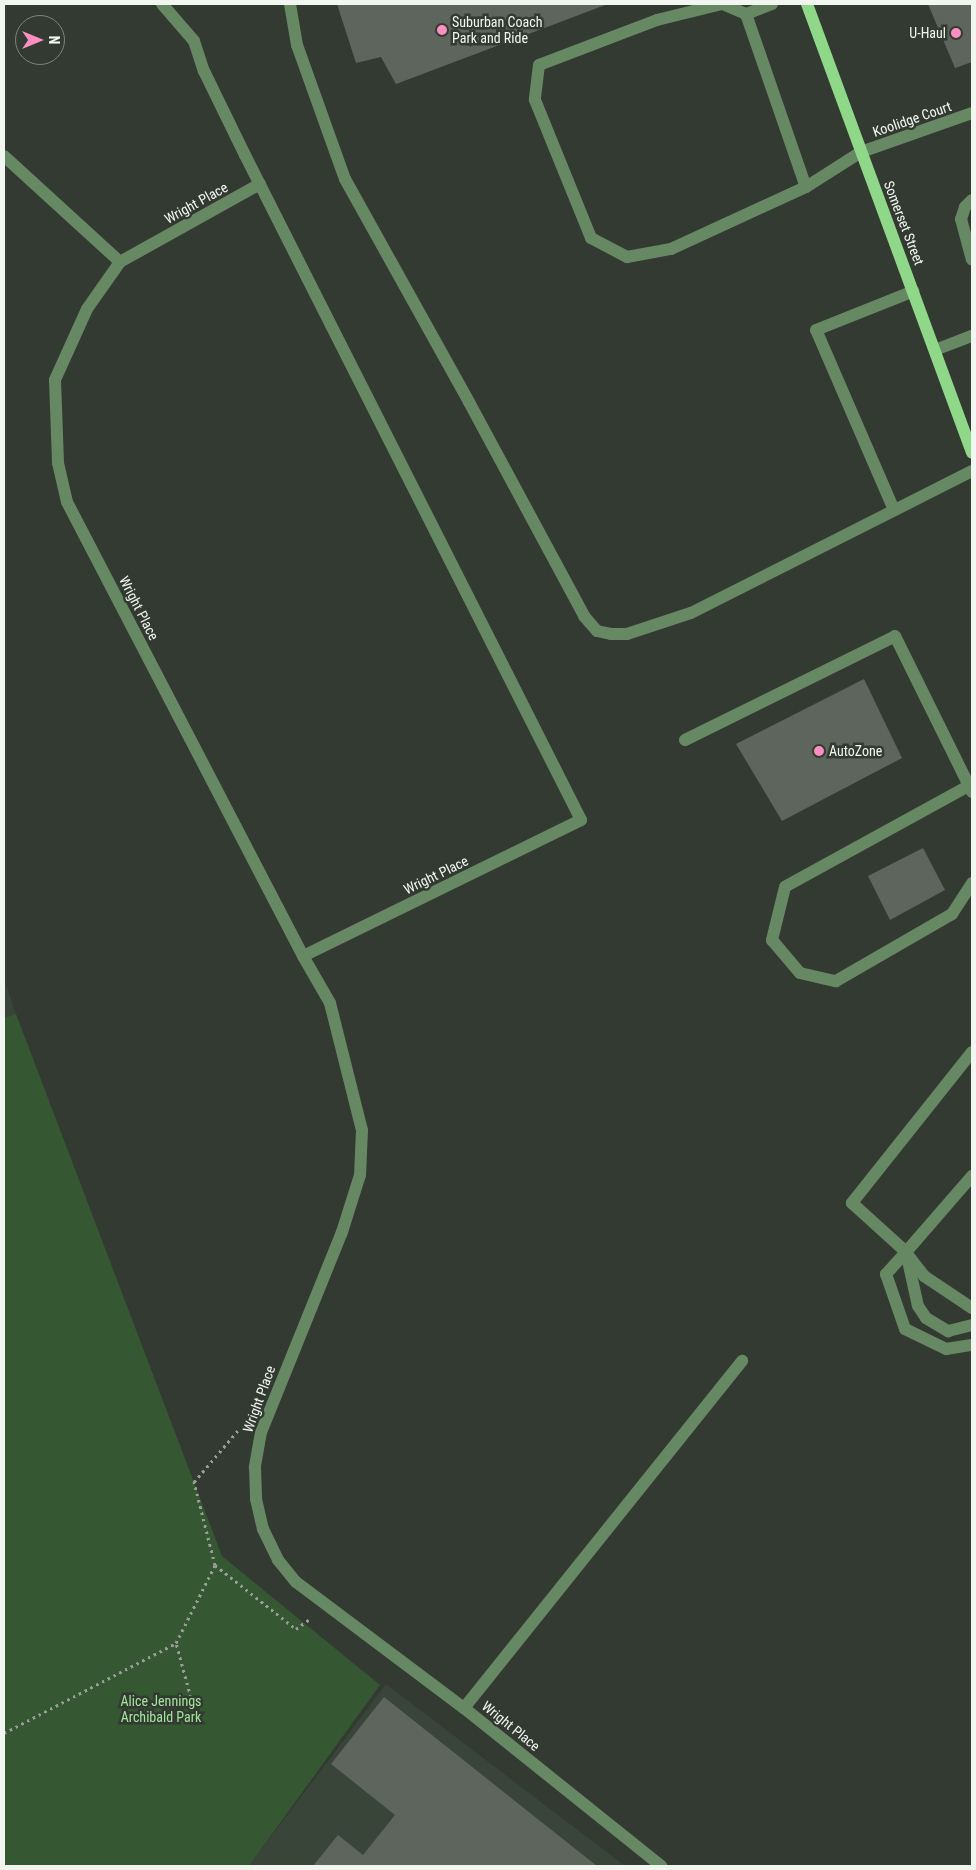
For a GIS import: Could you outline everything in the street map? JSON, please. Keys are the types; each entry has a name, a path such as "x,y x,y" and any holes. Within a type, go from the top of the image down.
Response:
{"main road":[{"name":"Somerset Street","path":"807,4 972,449"}],"street":[{"path":"162,4 194,41 204,70 260,184"},
{"path":"290,4 297,45 345,179 469,402 584,616 597,631 611,634 627,634 691,613 972,471"},
{"name":"Koolidge Court","path":"746,14 722,4 657,20 539,65 535,100 591,238 627,257 671,249 806,187 861,152 972,113"},
{"path":"772,4 746,14 806,187"},
{"path":"4,156 120,262"},
{"name":"Wright Place","path":"303,956 581,820 260,184 120,262 88,308 55,380 58,463 67,502 303,956 330,1003 362,1130 360,1175 342,1232 261,1432 255,1467 256,1499 263,1529 278,1560 296,1582 464,1708 661,1866"},
{"path":"972,200 965,207 961,219 972,260"},
{"path":"894,510 816,330 914,291"},
{"path":"936,350 972,336"},
{"path":"684,740 895,636 972,786 785,887 772,940 800,973 836,981 952,914 972,883"},
{"path":"972,1052 852,1203 906,1252 924,1276 972,1308"},
{"path":"972,1176 886,1274 905,1329 946,1350 972,1345"},
{"path":"906,1252 918,1306 926,1318 948,1331 972,1325"},
{"path":"464,1708 742,1361"}],"path":[{"path":"242,1426 235,1431 194,1482 215,1565 296,1629 326,1606"},
{"path":"4,1733 176,1643 215,1565"},
{"path":"176,1643 196,1716"}],"shaded area":[{"path":"4,979 16,1014 4,1018"},
{"path":"386,1684 625,1866 249,1866"}],"green space":[{"name":"Alice Jennings Archibald Park","path":"16,1014 222,1556 380,1685 249,1866 4,1866 4,1018"}],"building":[{"name":"Suburban Coach Park and Ride","path":"337,4 608,4 396,84 381,57 356,63"},
{"name":"U-Haul","path":"928,4 972,4 972,62 955,68"},
{"name":"AutoZone","path":"864,679 902,758 782,821 736,744"},
{"path":"923,848 945,890 890,920 868,876"},
{"path":"384,1697 597,1866 313,1866 338,1835 363,1855 395,1815 331,1764"}],"place":[{"name":"Suburban Coach Park and Ride","path":"442,30"},
{"name":"U-Haul","path":"956,33"},
{"name":"AutoZone","path":"819,751"}]}
